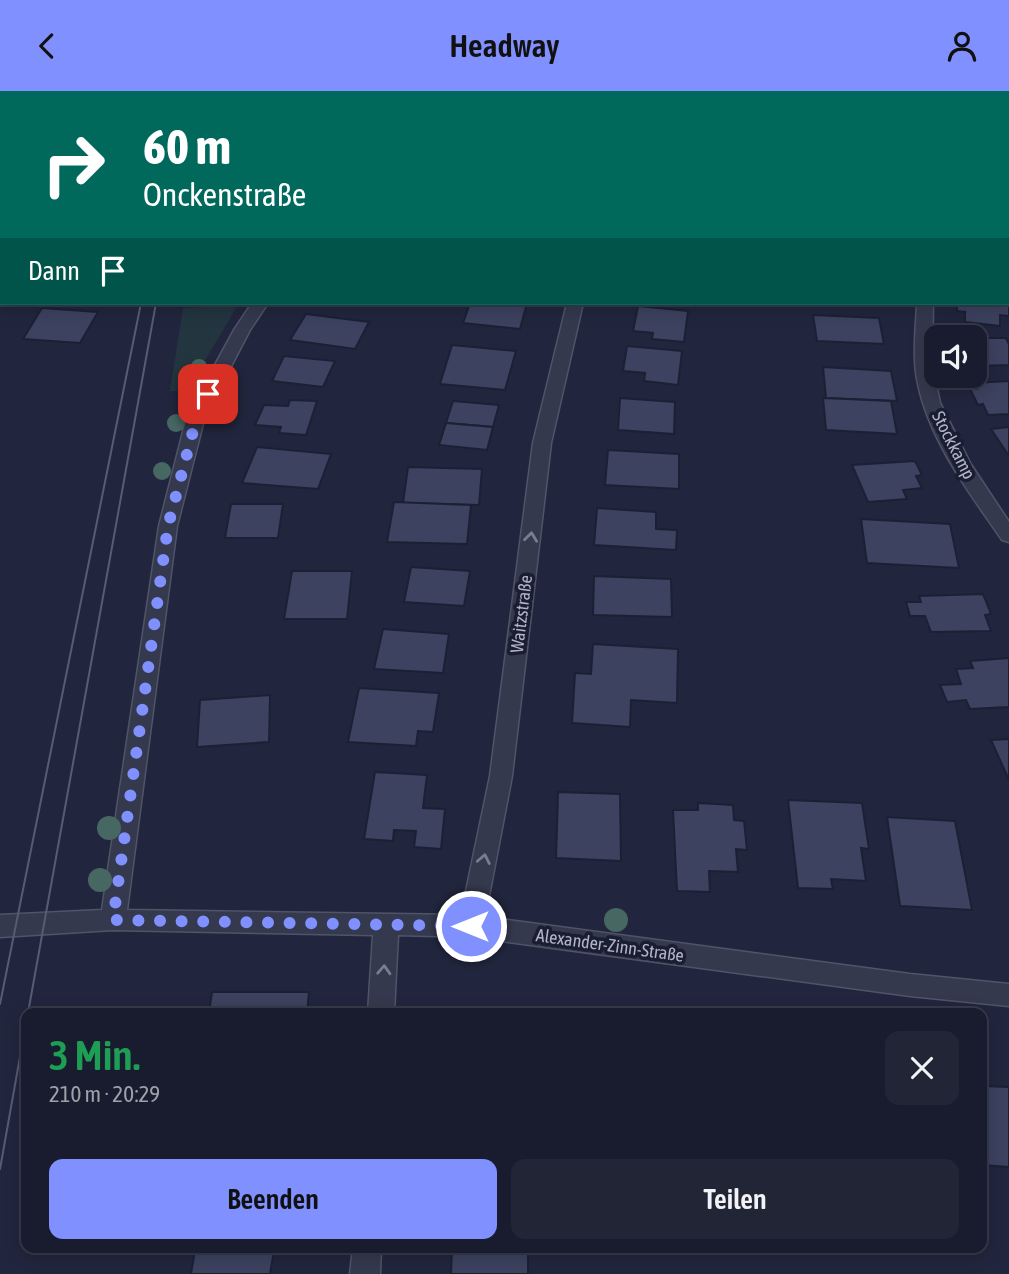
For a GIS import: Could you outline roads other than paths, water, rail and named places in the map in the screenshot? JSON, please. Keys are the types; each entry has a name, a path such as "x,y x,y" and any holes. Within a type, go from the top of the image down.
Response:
{"street":[{"path":"113,920 168,526 197,416 259,305"},
{"name":"Waitzstraße","path":"471,926 501,776 542,443 575,305"},
{"name":"Stockkamp","path":"925,305 923,357 926,386 937,416 975,485 1009,536"},
{"name":"Alexander-Zinn-Straße","path":"0,926 113,920 471,926 897,984 1009,995"},
{"path":"381,1008 386,926"},
{"path":"365,1274 367,1253"}],"tram line":[{"path":"0,1004 141,305"},
{"path":"29,1008 156,305"},
{"path":"0,1169 21,1051"}]}
